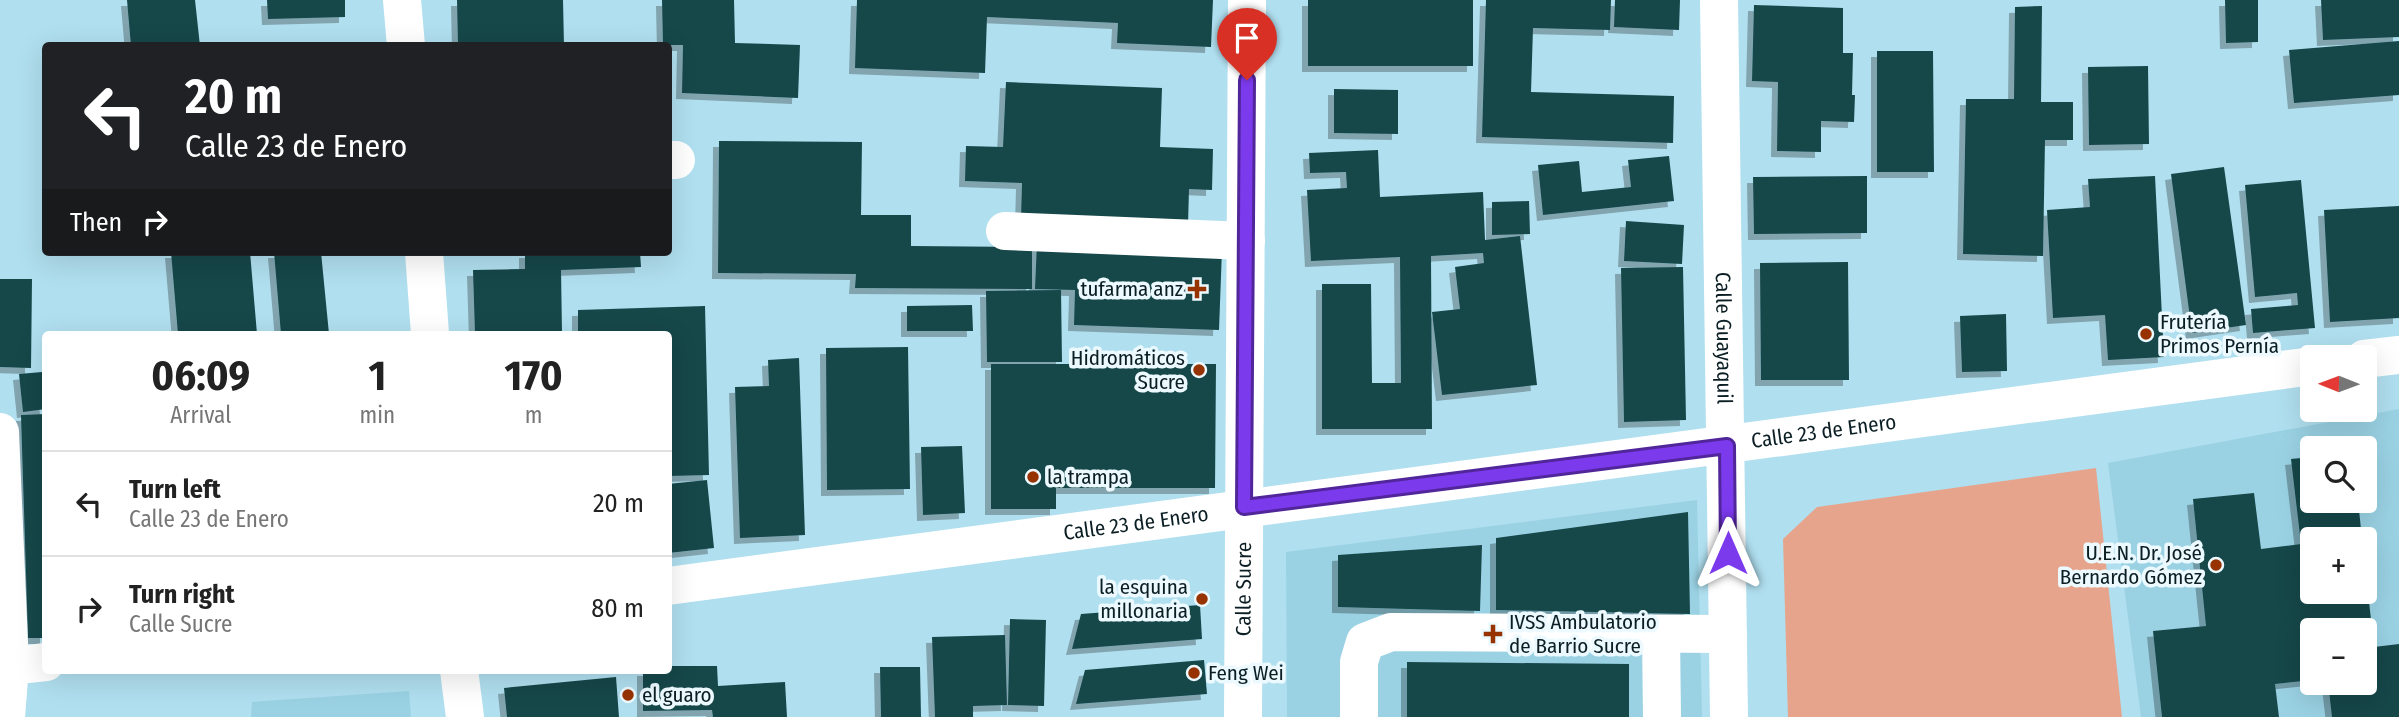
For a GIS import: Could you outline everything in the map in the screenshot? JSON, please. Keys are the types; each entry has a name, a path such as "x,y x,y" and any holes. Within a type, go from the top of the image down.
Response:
{"street":[{"path":"402,0 406,42"},
{"name":"Calle Sucre","path":"1243,717 1247,0"},
{"name":"Calle Guayaquil","path":"1719,0 1729,717"},
{"path":"1004,231 1246,241"},
{"path":"424,256 430,331"},
{"path":"2377,358 2399,355"},
{"name":"Calle 23 de Enero","path":"672,585 2300,368"},
{"path":"0,432 18,665 6,717"},
{"path":"1359,717 1359,662 1366,642 1391,632 1728,634"},
{"path":"1661,635 1662,717"},
{"path":"460,674 465,717"}],"shaded area":[{"name":"U.E.N. Dr. José Bernardo Gómez","path":"2399,409 2399,717 2141,717 2108,463 2329,422 2377,422 2377,413"},
{"path":"2096,468 2122,717 1788,717 1783,539 1817,507"},
{"name":"IVSS Ambulatorio de Barrio Sucre","path":"1697,500 1702,717 1287,717 1286,552"},
{"path":"409,691 411,717 251,717 252,702"}],"building":[{"path":"127,0 195,0 200,42 131,42"},
{"path":"267,0 345,0 345,17 268,19"},
{"path":"457,0 563,0 564,42 458,42"},
{"path":"662,0 734,0 735,43 800,45 798,98 682,93 683,45 663,42"},
{"path":"857,0 1213,0 1211,47 1117,43 1118,23 987,17 985,73 855,68"},
{"path":"1308,0 1473,0 1473,66 1308,66"},
{"path":"1486,0 1611,0 1610,30 1533,28 1531,92 1674,96 1673,143 1482,137"},
{"path":"1615,0 1680,0 1679,30 1614,27"},
{"path":"2225,0 2258,0 2258,42 2226,43"},
{"path":"2321,0 2399,0 2399,37 2323,40"},
{"path":"1754,5 1843,8 1843,53 1853,53 1854,122 1821,121 1821,152 1777,151 1778,82 1752,81"},
{"path":"2042,6 2041,102 2073,102 2073,140 2045,140 2043,256 1963,254 1966,99 2014,99 2015,7"},
{"path":"2399,41 2399,95 2294,103 2289,50"},
{"path":"1877,51 1933,51 1934,172 1877,172"},
{"path":"2148,66 2149,144 2089,145 2088,67"},
{"path":"1006,82 1162,88 1160,147 1213,149 1212,190 1189,189 1188,225 1021,219 1022,183 965,181 966,146 1003,147"},
{"path":"1334,89 1398,90 1398,134 1334,133"},
{"path":"719,141 862,142 861,215 911,215 911,246 1032,247 1032,289 855,288 856,274 718,273"},
{"path":"1378,150 1380,197 1483,192 1485,240 1520,236 1537,385 1442,395 1432,312 1460,309 1455,267 1484,263 1483,253 1431,256 1432,429 1322,429 1322,284 1371,284 1372,383 1401,383 1400,257 1311,261 1307,190 1347,188 1346,172 1310,173 1309,153"},
{"path":"1669,156 1674,201 1543,215 1538,165 1579,161 1582,192 1631,187 1628,160"},
{"path":"2224,167 2246,325 2192,333 2171,174"},
{"path":"1867,176 1867,233 1754,234 1753,177"},
{"path":"2155,176 2164,357 2108,360 2105,315 2053,318 2047,210 2090,207 2088,179"},
{"path":"2301,180 2315,328 2253,333 2251,309 2298,305 2297,293 2255,297 2245,185"},
{"path":"1529,201 1530,234 1492,235 1492,202"},
{"path":"2399,206 2399,318 2330,322 2324,210"},
{"path":"1626,221 1684,225 1682,264 1624,261"},
{"path":"1037,242 1222,249 1219,330 1074,325 1075,290 1035,289"},
{"path":"171,256 250,256 257,331 178,331"},
{"path":"274,256 321,256 329,331 281,331"},
{"path":"525,256 640,256 641,267 561,270 562,331 475,331 473,270 525,269"},
{"path":"1848,262 1849,380 1761,380 1760,263"},
{"path":"1683,267 1686,420 1624,422 1621,268"},
{"path":"0,279 32,279 31,368 0,367"},
{"path":"1061,290 1062,362 987,362 986,291"},
{"path":"972,305 973,331 907,331 907,306"},
{"path":"705,306 709,475 672,476 672,331 578,331 578,310"},
{"path":"2006,314 2007,371 1962,372 1960,316"},
{"path":"908,347 910,489 827,490 826,348"},
{"path":"799,358 805,535 740,538 735,387 769,386 768,360"},
{"path":"991,364 1216,364 1215,488 1056,488 1056,509 991,509"},
{"path":"42,372 42,410 23,412 19,374"},
{"path":"42,414 42,638 28,638 21,415"},
{"path":"962,446 965,513 923,515 921,447"},
{"path":"2300,458 2300,513 2359,513 2361,527 2300,527 2300,536 2291,459"},
{"path":"707,480 714,548 672,553 672,484"},
{"path":"2254,493 2261,549 2300,544 2300,604 2369,604 2371,618 2300,618 2300,681 2275,684 2279,717 2162,717 2153,631 2206,626 2193,499"},
{"path":"1688,512 1690,614 1496,610 1496,538"},
{"path":"1482,545 1480,611 1338,607 1338,555"},
{"path":"1200,605 1202,639 1072,649 1081,614"},
{"path":"1010,619 1046,620 1044,706 1008,705"},
{"path":"1005,635 1007,705 973,706 973,717 935,717 932,637"},
{"path":"2399,644 2399,717 2332,717 2329,695 2377,695 2377,647"},
{"path":"1204,660 1207,694 1076,704 1085,670"},
{"path":"1407,662 1629,664 1629,717 1407,717"},
{"path":"672,666 717,666 718,686 785,682 787,717 713,717 712,710 643,711 643,674 672,674"},
{"path":"880,667 920,667 921,717 881,717"},
{"path":"616,677 619,717 507,717 504,688"}],"place":[{"name":"tufarma anz","path":"1197,289"},
{"name":"Frutería Primos Pernía","path":"2146,334"},
{"name":"Hidromáticos Sucre","path":"1199,370"},
{"name":"la trampa","path":"1033,477"},
{"name":"U.E.N. Dr. José Bernardo Gómez","path":"2216,565"},
{"name":"la esquina millonaria","path":"1202,599"},
{"name":"IVSS Ambulatorio de Barrio Sucre","path":"1493,634"},
{"name":"Feng Wei","path":"1194,673"},
{"name":"el guaro","path":"628,695"}],"route":[{"path":"1247,80 1244,507 1727,446 1728,553"}]}
